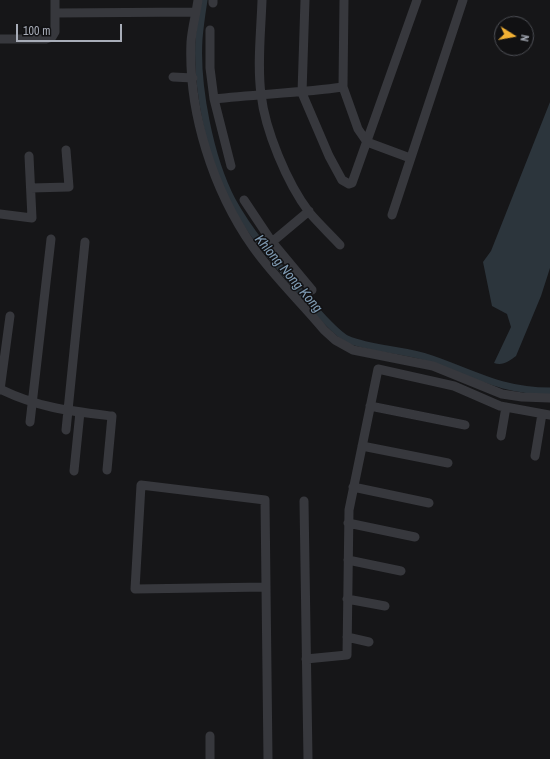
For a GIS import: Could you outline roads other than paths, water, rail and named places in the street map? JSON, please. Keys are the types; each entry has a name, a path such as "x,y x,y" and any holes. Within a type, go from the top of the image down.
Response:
{"street":[{"path":"0,39 46,39 52,37 55,32 55,0"},
{"path":"198,0 191,41 193,78 207,156 222,195 253,247 324,330 335,340 353,350 433,366 502,394 522,397 550,398"},
{"path":"262,0 261,94 268,125 277,151 309,212 340,245"},
{"path":"305,0 302,93 329,156 345,183 352,183 418,0"},
{"path":"344,0 343,87 358,129 367,142 410,158"},
{"path":"392,215 463,0"},
{"path":"56,13 196,12"},
{"path":"210,30 210,68 214,99 231,166"},
{"path":"173,77 193,78"},
{"path":"214,99 261,94 302,93 343,87"},
{"path":"30,188 69,187 66,150"},
{"path":"0,214 32,218 29,156"},
{"path":"244,200 272,242 312,290"},
{"path":"272,242 309,212"},
{"path":"30,422 51,239"},
{"path":"66,430 85,242"},
{"path":"10,316 0,389 21,400 33,403 68,411 112,416 107,470"},
{"path":"306,659 346,655 349,510 378,369 454,386 506,407 546,415 535,456"},
{"path":"370,406 465,425"},
{"path":"501,436 506,407"},
{"path":"74,471 80,412"},
{"path":"362,446 448,463"},
{"path":"266,587 135,589 141,485 265,500 268,759"},
{"path":"353,487 429,503"},
{"path":"304,501 308,759"},
{"path":"348,523 414,537"},
{"path":"348,560 401,571"},
{"path":"347,599 385,606"},
{"path":"347,637 369,642"},
{"path":"210,736 210,759"}],"waterway":[{"name":"Khlong Nong Kong","path":"204,0 199,39 200,78 206,121 217,164 232,200 246,223 269,254 312,306 341,335 357,343 422,356 503,385 517,388 550,391"}]}
